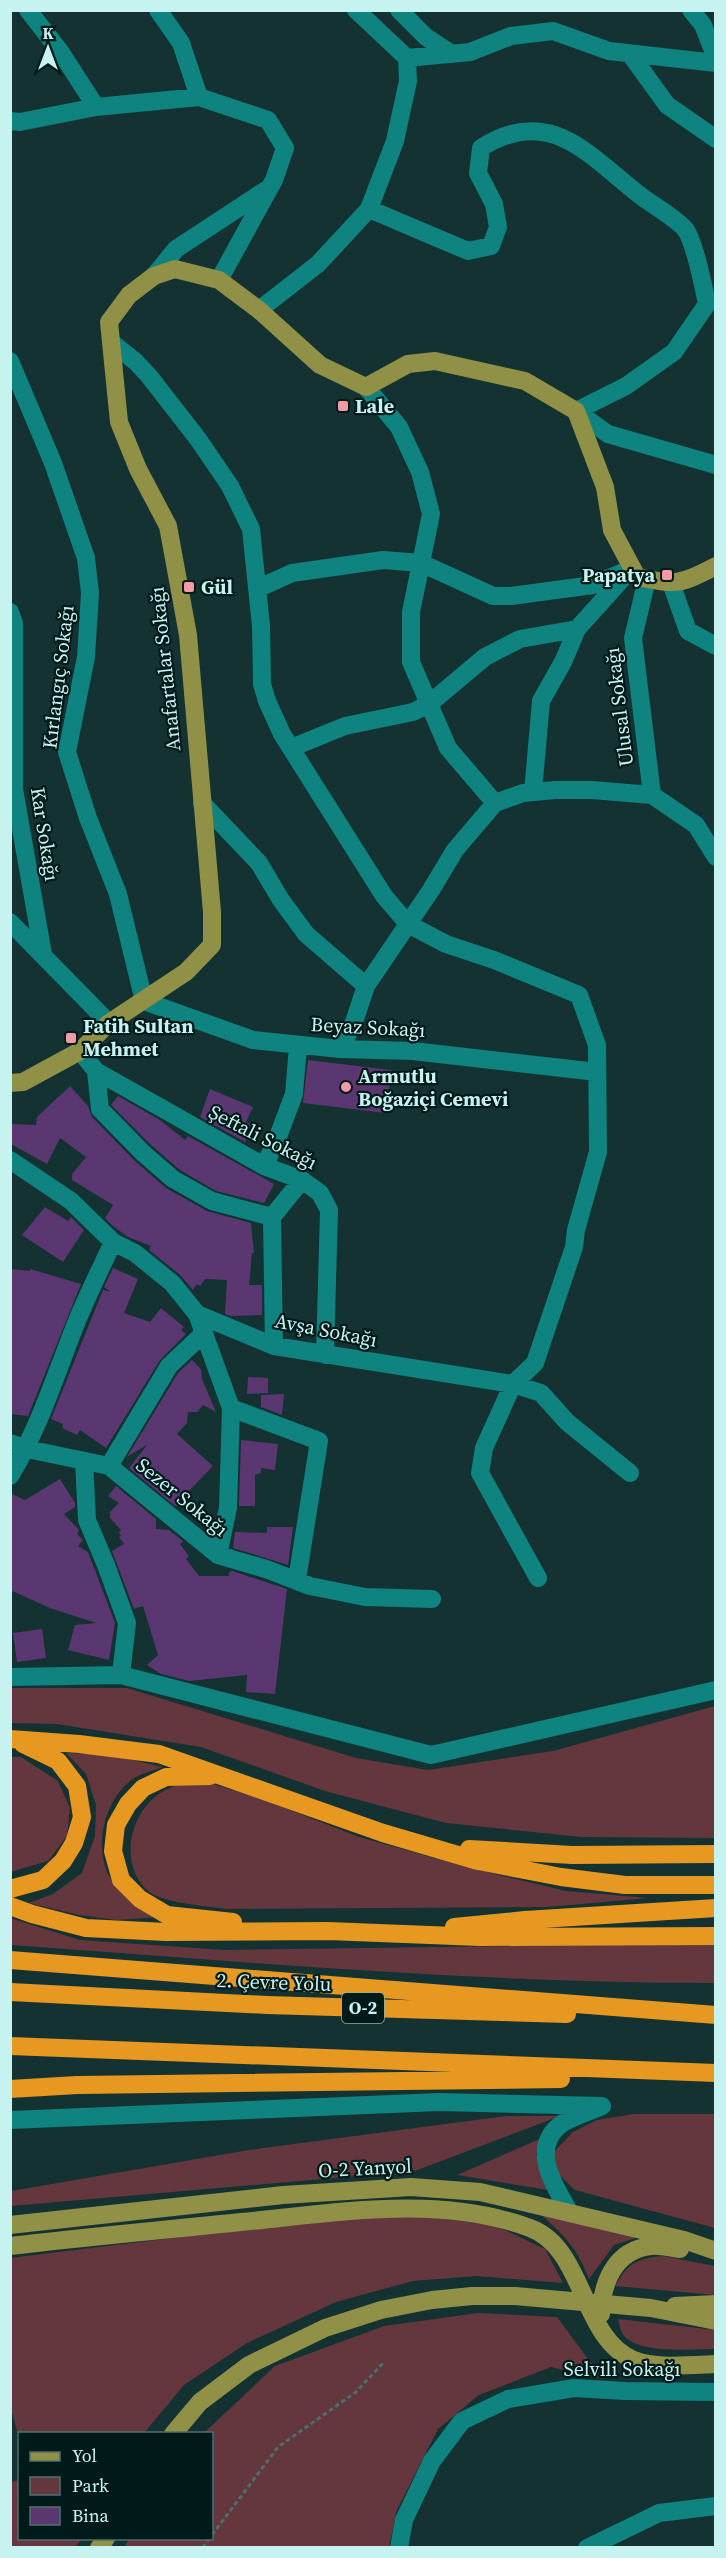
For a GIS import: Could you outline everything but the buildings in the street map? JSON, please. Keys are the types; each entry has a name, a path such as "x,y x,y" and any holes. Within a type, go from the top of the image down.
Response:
{"highway":[{"path":"12,1739 79,1744 159,1754 383,1833 478,1861 561,1878 625,1885 716,1885"},
{"path":"10,1889 43,1880 63,1861 74,1843 82,1818 77,1786 58,1761 12,1739"},
{"path":"226,1776 166,1777 143,1788 128,1804 116,1825 113,1851 121,1880 140,1899 167,1915 380,1934 480,1937 716,1936"},
{"path":"422,1845 572,1855 716,1854"},
{"path":"10,1906 86,1928 166,1932 328,1931"},
{"path":"380,1934 525,1920 716,1908"},
{"path":"10,1960 716,2017"},
{"name":"2. Çevre Yolu","path":"10,1992 267,2005 716,2017"},
{"path":"10,2046 351,2061 716,2073"},
{"path":"10,2089 88,2085 716,2078"}],"main road":[{"name":"Anafartalar Sokağı","path":"144,1001 186,972 212,945 212,912 188,635 168,526 138,469 119,422 109,322 129,295 154,276 175,269 219,280 259,310 320,365 366,387"},
{"path":"366,387 408,364 435,361 525,381 576,411 605,487 612,530 637,577 670,584 688,580 716,566"},
{"path":"10,1083 23,1082 80,1051 109,1023 144,1001"},
{"name":"O-2 Yanyol","path":"10,2225 283,2195 411,2187 480,2192 715,2250"},
{"path":"10,2246 347,2212 404,2208 459,2211 507,2220 533,2229 556,2247 571,2270 600,2327 615,2348 634,2361 657,2364 716,2364"},
{"path":"600,2327 601,2292 611,2270 631,2253 651,2246 715,2250"},
{"path":"175,2432 200,2402 249,2365 325,2328 381,2310 432,2300 472,2296 515,2296 651,2308 716,2321"},
{"path":"651,2308 716,2304"}],"street":[{"path":"28,10 62,54 96,107"},
{"path":"158,10 181,43 199,97"},
{"path":"259,310 318,264 369,209 395,141 408,81 407,58 356,10"},
{"path":"399,10 426,37 452,54"},
{"path":"691,10 703,25 716,58"},
{"path":"407,58 470,52 511,36 553,31 609,51 716,63"},
{"path":"630,54 667,105 716,139"},
{"path":"10,121 20,122 96,107 199,97 268,120 285,147 269,188 219,280"},
{"path":"369,209 468,251 491,246 498,227 494,204 478,173 481,148 498,137 525,130 542,131 567,140 601,162 637,193 686,229 711,304 674,352 626,386 576,411 608,434 716,465"},
{"path":"154,276 176,249 269,188"},
{"path":"111,342 149,376 198,439 230,486 252,529 259,588 262,684 271,709 291,748 373,880 408,924 446,944 494,960 579,995 597,1045 598,1152 576,1230 574,1247 535,1363 513,1384 484,1448 480,1473 538,1578"},
{"name":"Kırlangıç Sokağı","path":"10,361 53,463 86,558 90,593 86,657 67,752 87,818 118,894 144,1001"},
{"path":"366,387 399,427 420,472 431,514 411,612 411,662 448,748 495,803"},
{"path":"259,588 292,573 383,560 421,563 493,596 511,596 593,585 632,568"},
{"path":"533,792 541,701 577,629 632,568"},
{"name":"Ulusal Sokağı","path":"647,579 633,638 652,795"},
{"path":"670,584 688,631 716,646"},
{"name":"Kar Sokağı","path":"10,612 14,623 14,789 44,954"},
{"path":"291,748 345,726 413,712 429,704 485,657 520,639 577,629"},
{"path":"340,1049 354,1022 366,986 431,890 454,850 495,803 523,793 533,792 592,790 652,795 696,825 716,858"},
{"path":"202,803 259,863 281,900 306,934 366,986"},
{"path":"10,922 44,954 109,1023"},
{"name":"Beyaz Sokağı","path":"144,1001 253,1040 340,1049 413,1051 597,1072"},
{"path":"264,1166 276,1142 294,1094 298,1046"},
{"name":"Şeftali Sokağı","path":"80,1051 96,1071 264,1166 302,1180 320,1193 329,1210 325,1355"},
{"path":"96,1071 100,1109 143,1153 173,1179 212,1201 272,1217"},
{"name":"Avşa Sokağı","path":"10,1160 71,1201 113,1242 135,1253 172,1283 197,1314 274,1346 513,1384 541,1393 567,1422 630,1473"},
{"path":"274,1346 272,1217 302,1180"},
{"path":"10,1476 19,1446 113,1242"},
{"path":"197,1314 231,1408 228,1508 218,1556"},
{"path":"109,1466 169,1366 203,1334"},
{"path":"231,1408 319,1441 297,1580"},
{"name":"Sezer Sokağı","path":"19,1446 109,1466 218,1556 310,1586 365,1597 432,1599"},
{"path":"84,1461 87,1520 127,1623 121,1675"},
{"path":"10,1677 121,1675 431,1755 716,1690"},
{"path":"10,2120 440,2102 602,2106 559,2126 547,2143 545,2164 553,2184 570,2213"},
{"name":"Selvili Sokağı","path":"399,2547 404,2520 432,2461 462,2421 508,2399 574,2388 716,2392"},
{"path":"587,2547 659,2513 716,2506"}],"path":[{"path":"213,2533 278,2447 356,2392 384,2362"}],"green space":[{"path":"11,1688 127,1688 356,1758 428,1770 553,1751 715,1706 715,1838 582,1837 446,1823 325,1791 201,1747 57,1724 11,1723"},
{"path":"66,1753 111,1755 163,1767 136,1777 121,1790 108,1812 102,1836 104,1861 111,1879 137,1904 159,1917 116,1920 79,1915 29,1903 53,1894 82,1873 95,1836 96,1805 86,1774"},
{"path":"10,1757 21,1757 58,1781 70,1808 67,1836 48,1861 14,1871 10,1871"},
{"path":"213,1784 262,1799 359,1837 474,1869 566,1891 649,1898 548,1907 226,1909 173,1901 153,1894 137,1878 132,1863 133,1832 139,1818 158,1794 172,1787"},
{"path":"10,1918 80,1940 225,1950 715,1943 715,1983 451,1975 11,1945"},
{"path":"634,2114 715,2114 715,2228 575,2190 558,2174 553,2153 573,2132 597,2120"},
{"path":"506,2116 560,2116 415,2171 11,2206 11,2191 249,2150"},
{"path":"542,2138 536,2154 548,2190 457,2175"},
{"path":"403,2214 494,2225 545,2249 563,2283 476,2276 413,2281 336,2302 247,2343 184,2385 145,2432 18,2432 18,2434 11,2409 10,2258 270,2226"},
{"path":"540,2214 639,2237 614,2245 589,2279 580,2259 569,2243"},
{"path":"663,2256 715,2266 715,2295 615,2286 634,2263"},
{"path":"478,2313 557,2317 603,2379 551,2367 479,2395 438,2429 397,2510 389,2547 124,2548 128,2540 213,2540 213,2432 205,2432 275,2366 384,2326"},
{"path":"618,2319 715,2330 715,2349 679,2350 639,2345 622,2333"},
{"path":"18,2480 18,2540 80,2540 76,2547 11,2547 11,2482"}],"place":[{"name":"Lale","path":"343,406"},
{"name":"Papatya","path":"667,575"},
{"name":"Gül","path":"189,587"},
{"name":"Fatih Sultan Mehmet","path":"71,1038"},
{"name":"Armutlu Boğaziçi Cemevi","path":"346,1087"}]}
